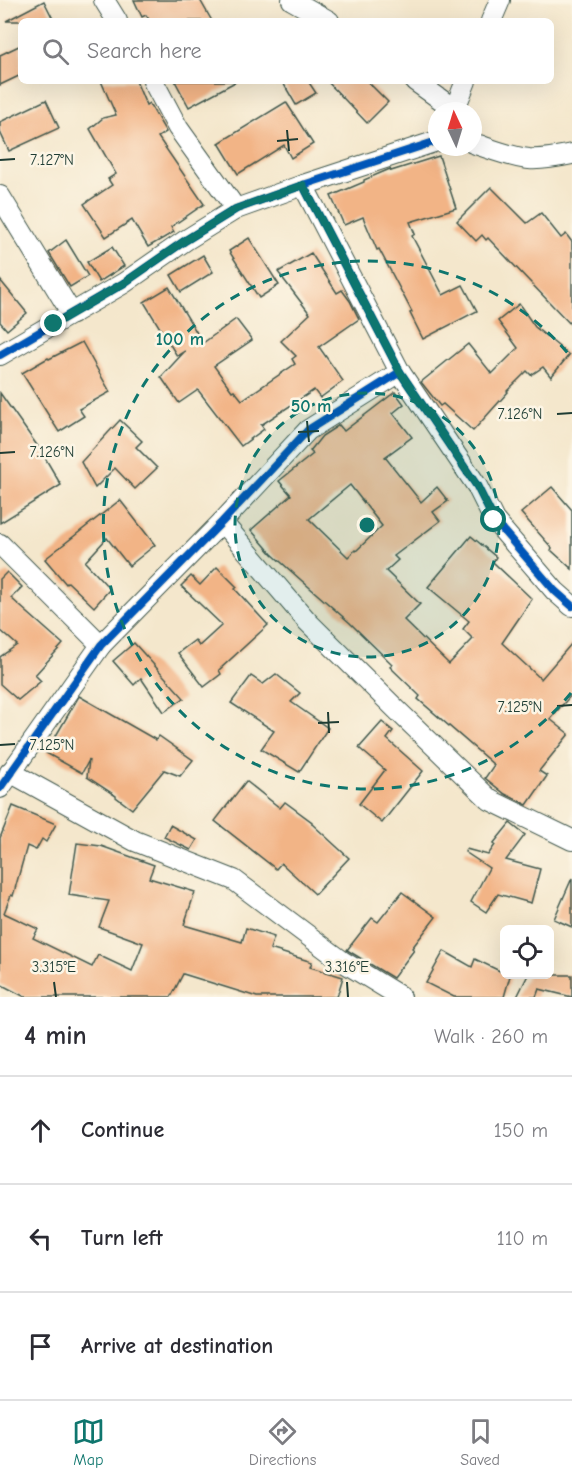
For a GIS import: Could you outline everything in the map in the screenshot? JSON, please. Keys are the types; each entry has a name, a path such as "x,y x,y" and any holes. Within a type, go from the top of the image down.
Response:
{"street":[{"path":"104,0 115,18"},
{"path":"292,0 324,18"},
{"path":"492,18 500,0"},
{"path":"155,84 178,128 236,209"},
{"path":"419,84 443,102"},
{"path":"457,102 465,84"},
{"path":"0,355 124,283 236,209 428,144"},
{"path":"482,146 528,159 549,159 572,154"},
{"path":"303,185 400,372 477,486 494,520 555,591 572,606"},
{"path":"0,196 72,314"},
{"path":"400,372 308,430 222,522 101,645 5,780 135,841 234,880 342,961 400,997"},
{"path":"222,522 308,622 490,800 572,840"},
{"path":"0,544 101,645"}],"building":[{"path":"134,0 200,0 210,18 148,18 146,15 142,17"},
{"path":"44,1 52,18 18,18 18,21 6,21"},
{"path":"18,46 18,76 0,85 0,55"},
{"path":"102,84 137,84 146,105 149,103 166,132 158,137 204,204 171,227 174,232 148,247 132,220 106,237 84,204 112,185 108,179 116,174 90,129 103,118 116,115"},
{"path":"177,84 231,84 189,107"},
{"path":"284,84 310,84 316,93 296,105"},
{"path":"330,84 370,84 388,102 367,123"},
{"path":"46,100 59,128 9,151 0,132 0,122"},
{"path":"286,102 313,144 291,158 284,145 238,174 219,143"},
{"path":"439,156 456,208 410,222 415,234 412,236 443,295 463,285 477,311 423,339 410,313 412,312 379,249 377,250 363,217 344,225 331,196 390,169 391,171"},
{"path":"491,187 527,223 541,213 561,238 566,234 572,242 572,326 488,238 486,240 482,235 476,241 457,221"},
{"path":"249,238 279,285 259,298 229,251"},
{"path":"66,240 88,276 70,287 49,253"},
{"path":"112,247 124,266 99,282 87,262"},
{"path":"311,253 337,293 342,290 350,301 359,319 319,347 343,381 320,398 314,390 261,425 264,429 241,446 198,390 179,403 161,377 185,351 177,356 144,302 169,287 203,343 236,319 252,340 214,366 232,391 234,390 242,400 295,364 292,359 296,356 281,341 310,314 278,272"},
{"path":"203,255 213,272 181,292 171,275"},
{"path":"0,280 27,313 7,330 0,322"},
{"path":"519,304 535,327 569,355 551,377 543,367 531,375 527,371 473,431 443,404 440,406 421,382 468,344 492,374 518,348 498,321"},
{"path":"82,342 110,392 79,409 84,416 59,432 22,373"},
{"path":"395,392 404,404 393,413 412,437 385,457 421,502 437,487 448,501 433,512 440,521 394,556 398,560 386,571 420,604 404,620 449,664 473,639 463,629 469,621 428,587 471,536 496,557 493,562 532,599 502,643 541,679 572,643 572,694 550,719 569,734 539,771 547,776 527,805 505,794 485,778 494,765 418,699 420,696 390,667 392,664 350,623 272,554 251,530 291,495 279,481 313,454 310,451 322,436 339,425 344,431","holes":["350,485 382,526 348,557 309,519"]},
{"path":"0,393 41,451 61,485 0,523"},
{"path":"120,420 142,441 136,447 157,468 135,489 115,468 95,488 81,462"},
{"path":"552,487 572,510 572,569 551,550 552,548 521,513"},
{"path":"120,500 155,545 129,566 107,538 85,562 110,589 94,607 68,582 66,584 45,559"},
{"path":"217,567 237,587 235,589 268,625 219,670 221,674 204,687 178,653 195,640 199,646 222,625 181,586 191,576 200,585"},
{"path":"7,572 22,587 11,598 63,644 35,675 41,681 18,700 0,684 0,657 17,645 0,630 0,579"},
{"path":"134,643 184,698 164,712 141,678 134,685 113,661"},
{"path":"276,674 300,693 291,702 328,728 299,772 261,749 274,731 231,703 251,676 263,684"},
{"path":"79,696 156,740 159,736 193,760 180,776 164,770 132,809 87,777 89,760 82,773 46,753"},
{"path":"382,722 393,731 387,739 423,771 382,823 359,804 385,770 359,748"},
{"path":"246,781 280,808 285,802 312,822 349,858 315,894 281,863 276,869 215,821"},
{"path":"13,806 56,824 46,842 42,839 36,850 27,846 13,896 11,895 4,913 38,929 33,938 92,967 98,955 132,971 143,943 99,927 109,901 69,895 77,843 101,846 154,865 149,878 195,892 184,925 242,942 246,928 274,937 270,949 312,962 310,967 343,977 337,997 257,997 183,974 171,997 25,997 0,984 0,838"},
{"path":"510,823 525,835 506,860 540,869 531,903 498,894 486,912 471,902 489,868 465,852 466,849 488,855 495,845 493,844"},
{"path":"170,825 197,840 191,850 164,837"},
{"path":"572,878 572,927 554,919"},
{"path":"402,892 436,917 393,978 347,950 372,918 378,922"},
{"path":"444,951 472,967 475,959 500,971 500,979 509,979 504,997 454,997 426,983"},
{"path":"554,975 572,975 572,997 539,989 536,997 517,997 526,979 554,979"}],"cycle path":[{"path":"0,355 124,283 236,209 428,144"},
{"path":"303,185 400,372 477,486 494,520 555,591 572,606"},
{"path":"0,788 101,645 222,522 308,430 400,372"}],"route":[{"path":"54,324 124,283 236,209 303,185 400,372 477,486 494,520"}]}
